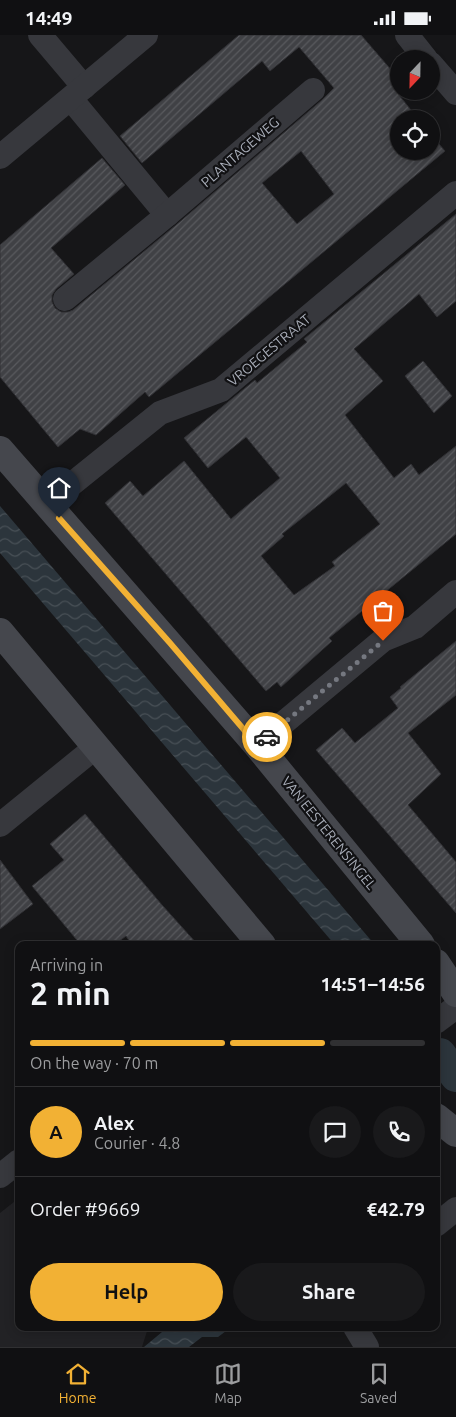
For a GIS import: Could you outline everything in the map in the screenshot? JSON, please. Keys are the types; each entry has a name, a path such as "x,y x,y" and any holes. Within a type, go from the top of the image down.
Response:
{"street":[{"path":"40,35 77,93 167,215"},
{"path":"0,157 146,35"},
{"path":"407,35 419,50"},
{"path":"440,74 456,93"},
{"name":"PLANTAGEWEG","path":"65,299 313,90"},
{"name":"VROEGESTRAAT","path":"47,505 160,413 221,390 456,193"},
{"name":"VAN EESTERENSINGEL","path":"0,449 257,745 418,941"},
{"path":"257,745 383,641 415,627 456,592"},
{"path":"0,632 259,941"},
{"path":"0,825 97,746"},
{"path":"440,969 456,993"},
{"path":"440,1019 456,1007"},
{"path":"440,1120 456,1133"},
{"path":"0,1176 15,1164"},
{"path":"440,1222 456,1209"},
{"path":"357,1331 367,1347"}],"shaded area":[{"path":"15,1201 15,1331 147,1331 142,1347 0,1347 0,1213"}],"water":[{"path":"0,506 372,941 332,941 0,553"},
{"path":"226,1331 218,1337 202,1337 189,1347 144,1347 162,1332"}],"building":[{"path":"239,35 361,35 390,69 390,100 403,100 411,110 390,110 390,160 434,160 149,397 145,392 96,435 80,429 58,447 0,377 0,245 102,158 125,185 51,248 74,274 56,289 52,295 52,302 55,308 61,312 73,310 176,225 334,88 299,47 270,71 262,61 142,163 120,136","holes":["301,151 334,194 297,224 262,183"]},
{"path":"440,145 445,151 440,155"},
{"path":"456,214 456,301 437,317 419,294 354,349 383,381 345,415 394,478 411,464 419,475 456,446 456,534 329,638 332,641 281,687 277,682 266,691 105,503 130,481 143,496 184,461 231,519 280,478 246,437 208,468 184,438 255,380 257,383 307,342 304,339","holes":["346,483 380,524 332,562 335,566 294,595 261,556 284,536 282,534"]},
{"path":"423,361 452,396 434,413 405,376"},
{"path":"456,641 456,695 408,733 441,774 408,805 456,862 456,913 316,750 342,728 355,743 398,708 390,697"},
{"path":"85,814 194,941 129,941 126,936 119,941 78,941 32,886 64,860 50,844"},
{"path":"0,860 33,904 0,929"}],"waterway":[{"path":"440,1054 456,1076"}],"way so far":[{"path":"267,737 383,641"}],"route":[{"path":"59,518 257,745 267,737"}]}
